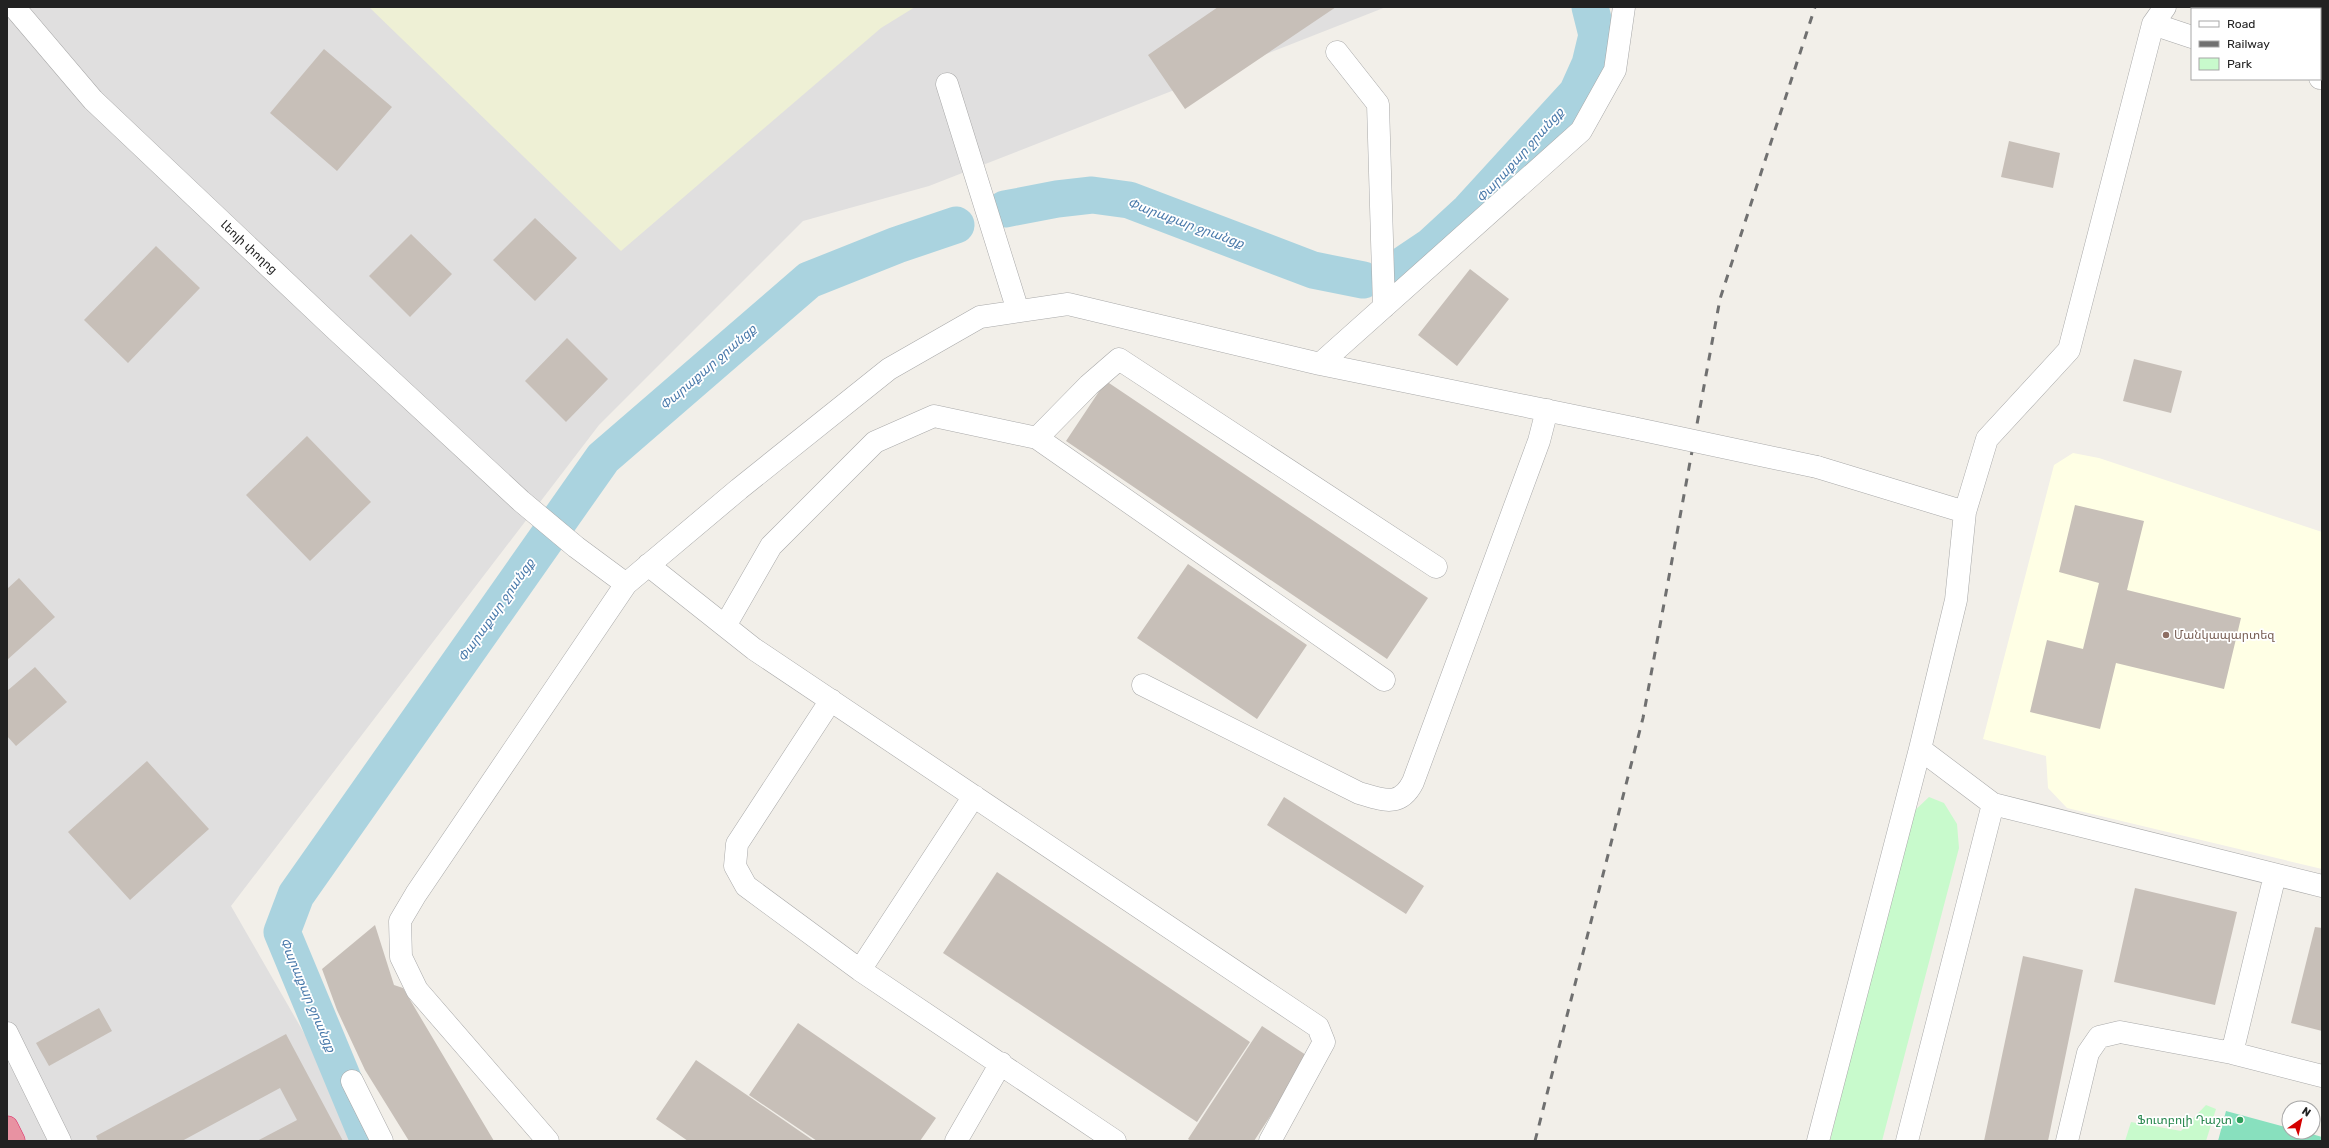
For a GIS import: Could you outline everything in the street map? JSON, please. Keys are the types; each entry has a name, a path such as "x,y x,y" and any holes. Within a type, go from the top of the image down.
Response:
{"highway":[{"path":"7,1126 14,1141"}],"street":[{"name":"Լեոյի փողոց","path":"14,7 93,100 494,477 576,547 626,584"},
{"path":"1320,364 1582,131 1615,70 1624,7"},
{"path":"1818,1141 1920,749 1956,600 1965,512 1988,439 2069,350 2159,16 2191,36"},
{"path":"1337,52 1378,104 1384,307"},
{"path":"947,84 1018,311"},
{"path":"548,1141 417,990 401,957 400,920 416,894 626,584 738,489 889,369 980,317 1068,304 1320,364 1817,467 1965,512"},
{"path":"1037,438 1089,385 1119,359 1436,567"},
{"path":"1143,685 1359,793 1378,799 1394,800 1401,798 1409,790 1416,774 1539,441 1547,410"},
{"path":"725,626 771,546 875,442 934,416 1037,438 1384,680"},
{"path":"648,565 754,649 1318,1027 1324,1042 1270,1141"},
{"path":"831,700 737,844 735,866 746,886 860,970 1001,1063 1115,1141"},
{"path":"1920,749 1993,804 2322,886"},
{"path":"860,970 974,796"},
{"path":"1907,1141 1993,804"},
{"path":"2232,1053 2275,875"},
{"path":"2068,1141 2088,1053 2099,1037 2120,1032 2232,1053 2322,1076"},
{"path":"7,1033 60,1141"},
{"path":"956,1141 1001,1063"},
{"path":"352,1081 382,1141"}],"shaded area":[{"path":"7,7 1386,7 929,186 803,221 599,425 231,906 366,1141 7,1141"},
{"path":"369,7 915,7 881,28 621,251"},
{"name":"Մանկապարտեզ","path":"2073,453 2099,458 2322,532 2322,869 2067,808 2048,788 2046,756 1983,739 2054,465"}],"green space":[{"path":"1929,797 1944,803 1957,824 1959,848 1882,1141 1830,1141 1910,815"},
{"path":"2206,1105 2216,1109 2206,1141 2125,1141 2131,1122 2181,1131"},
{"name":"Ֆուտբոլի Դաշտ","path":"2226,1111 2281,1126 2281,1140 2321,1140 2322,1137 2322,1141 2218,1141"}],"building":[{"path":"1218,7 1336,7 1185,109 1148,55"},
{"path":"2242,7 2293,7 2292,8"},
{"path":"324,49 392,107 337,171 270,113"},
{"path":"2009,141 2060,153 2053,188 2001,177"},
{"path":"535,218 577,258 535,301 493,260"},
{"path":"411,234 452,274 410,317 369,276"},
{"path":"156,246 200,288 128,363 84,320"},
{"path":"1470,269 1509,299 1457,366 1418,335"},
{"path":"567,338 608,379 566,422 525,381"},
{"path":"2134,359 2182,371 2171,413 2123,401"},
{"path":"1106,381 1428,598 1387,659 1066,441"},
{"path":"307,436 371,502 310,561 246,495"},
{"name":"Մանկապարտեզ","path":"2075,505 2144,521 2127,590 2241,618 2224,689 2116,663 2100,729 2030,712 2047,640 2083,649 2099,583 2059,572"},
{"path":"1188,564 1307,645 1257,719 1137,638"},
{"path":"19,578 55,617 7,660 7,589"},
{"path":"35,667 67,702 16,746 7,736 7,691"},
{"path":"147,761 209,829 130,900 68,832"},
{"path":"1284,797 1424,886 1406,914 1267,825"},
{"path":"997,872 1250,1042 1197,1122 943,953"},
{"path":"2135,888 2237,912 2215,1005 2114,982"},
{"path":"375,925 394,985 403,988 494,1141 409,1141 365,1070 337,1010 322,969"},
{"path":"2315,927 2322,928 2322,1031 2291,1023"},
{"path":"2023,956 2083,970 2048,1141 1984,1141"},
{"path":"99,1008 112,1031 49,1066 36,1043"},
{"path":"798,1023 936,1118 920,1141 817,1141 749,1095"},
{"path":"1262,1026 1309,1057 1254,1141 1191,1141 1188,1139"},
{"path":"286,1034 343,1141 257,1141 297,1120 280,1088 182,1141 98,1141 96,1136"},
{"path":"696,1060 814,1141 688,1141 656,1119"}],"waterway":[{"name":"Փարաքար ջրանցք","path":"1391,273 1431,246 1469,211 1577,93 1590,64 1597,35 1590,7"},
{"name":"Փարաքար ջրանցք","path":"1005,209 1057,199 1092,195 1129,200 1313,270 1363,280"},
{"name":"Փարաքար ջրանցք","path":"369,1141 282,932 296,895 603,458 809,280 897,245 956,225"}],"railway":[{"path":"1535,1141 1643,718 1720,299 1815,7"}],"place":[{"name":"Մանկապարտեզ","path":"2166,635"},
{"name":"Ֆուտբոլի Դաշտ","path":"2240,1120"}]}
